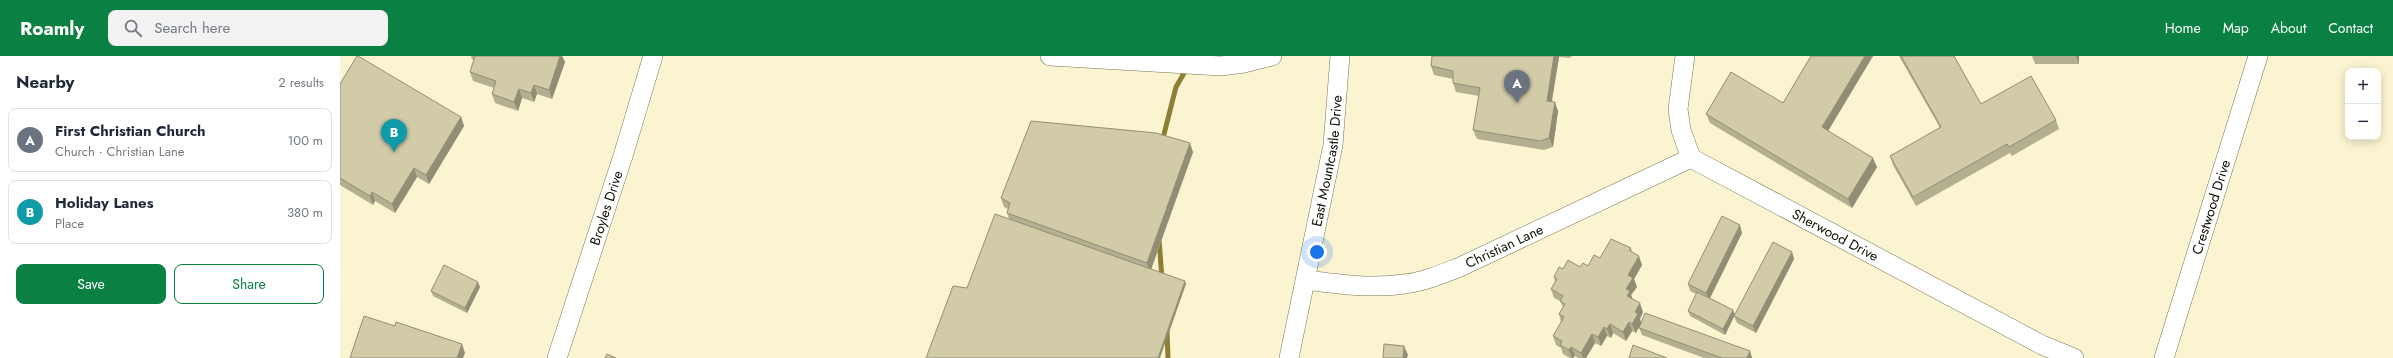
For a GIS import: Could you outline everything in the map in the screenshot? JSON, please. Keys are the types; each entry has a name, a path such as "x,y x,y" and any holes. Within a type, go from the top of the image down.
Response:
{"street":[{"name":"Broyles Drive","path":"557,358 623,156 653,56"},
{"path":"1050,56 1221,66 1244,63 1272,56"},
{"name":"East Mountcastle Drive","path":"1289,358 1306,280 1332,145 1340,56"},
{"path":"1685,56 1678,109 1681,130 1691,158"},
{"name":"Crestwood Drive","path":"2164,358 2258,56"},
{"name":"Christian Lane","path":"1306,280 1378,287 1406,284 1460,268 1691,158"},
{"name":"Sherwood Drive","path":"1691,158 2042,345 2074,358"}],"building":[{"path":"357,56 461,117 426,175 414,168 392,204 372,192 370,196 340,178 340,84"},
{"path":"475,56 560,56 549,90 534,85 531,93 519,89 514,102 492,94 496,81 470,72"},
{"path":"1432,56 1554,56 1547,101 1555,102 1549,138 1540,141 1473,130 1480,88 1453,83 1453,71 1431,66"},
{"path":"1811,56 1865,56 1822,127 1873,158 1848,199 1706,114 1731,72 1783,103"},
{"path":"1901,56 1954,56 1981,104 2031,76 2056,120 2009,147 2007,144 1913,197 1890,156 1941,127"},
{"path":"1031,121 1156,133 1190,143 1147,263 1007,213 1010,203 1001,198"},
{"path":"995,214 1185,281 1158,358 926,358 953,286 967,288"},
{"path":"1722,216 1740,225 1706,293 1688,284"},
{"path":"1611,239 1631,248 1629,250 1639,256 1628,275 1633,278 1626,289 1630,291 1627,296 1640,303 1635,312 1638,314 1632,324 1629,322 1623,332 1610,324 1607,329 1604,327 1598,337 1592,334 1581,353 1571,347 1569,350 1560,345 1562,341 1553,336 1564,317 1559,314 1565,304 1560,301 1563,296 1551,289 1557,279 1554,277 1559,267 1563,269 1568,260 1580,267 1583,263 1588,266 1594,255 1600,258"},
{"path":"1773,242 1792,252 1753,326 1734,316"},
{"path":"444,265 478,282 465,308 431,291"},
{"path":"1697,292 1733,310 1723,329 1688,311"},
{"path":"1645,313 1750,351 1747,358 1722,358 1639,328"},
{"path":"364,316 395,326 396,322 462,344 457,358 350,358"},
{"path":"1384,344 1404,346 1403,358 1383,358"},
{"path":"1633,345 1667,358 1629,358"},
{"path":"607,354 616,358 605,358"}],"waterway":[{"path":"1162,142 1176,87 1187,68"},
{"path":"1159,239 1162,279"},
{"path":"1167,331 1168,358"}],"place":[{"name":"First Christian Church","path":"1517,103"},
{"name":"Holiday Lanes","path":"394,152"}]}
